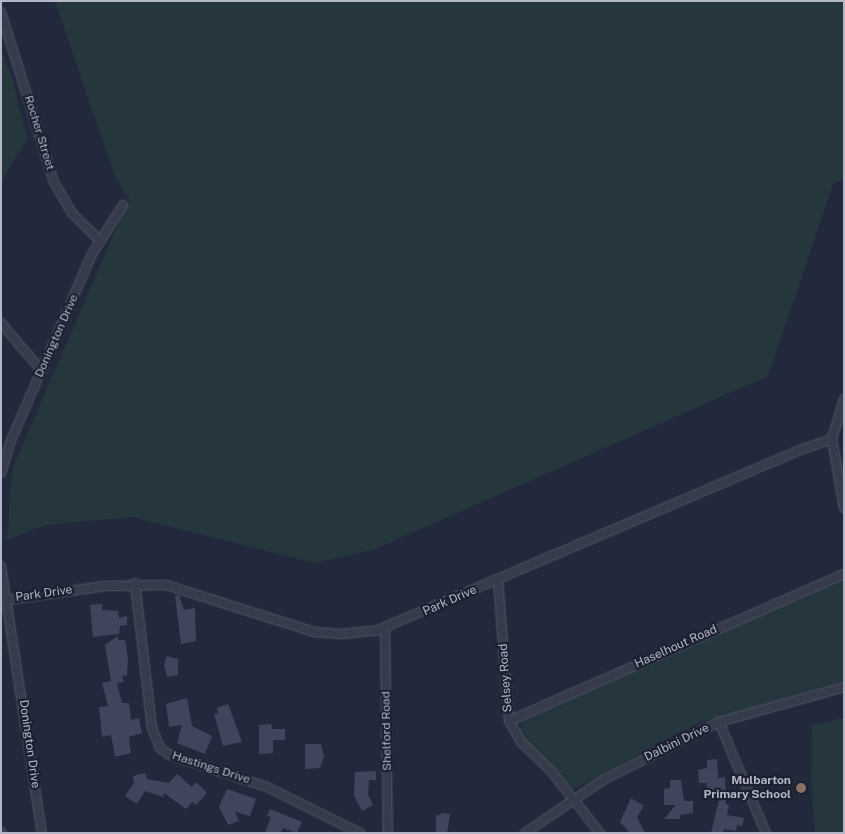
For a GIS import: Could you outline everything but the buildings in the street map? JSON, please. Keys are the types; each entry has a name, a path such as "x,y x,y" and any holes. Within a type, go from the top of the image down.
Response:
{"street":[{"name":"Rocher Street","path":"1,12 54,182 71,212 99,240"},
{"name":"Donington Drive","path":"1,472 12,438 99,240 123,205"},
{"path":"1,323 41,370"},
{"path":"844,398 832,439 844,508"},
{"name":"Park Drive","path":"7,600 135,583 180,587 314,632 342,634 385,629 797,450 832,439"},
{"name":"Donington Drive","path":"1,566 42,833"},
{"name":"Haselhout Road","path":"509,721 844,574"},
{"name":"Selsey Road","path":"498,580 509,721 521,742 574,797 600,833"},
{"name":"Hastings Drive","path":"135,583 152,728 160,748 170,754 267,787 360,833"},
{"name":"Shelford Road","path":"385,629 388,833"},
{"name":"Dalbini Drive","path":"525,833 574,797 719,722 844,686"},
{"path":"719,722 766,833"}],"shaded area":[{"path":"55,1 844,1 844,179 833,184 768,376 373,550 314,563 132,517 45,525 7,540 12,470 129,199 116,179"},
{"path":"1,51 12,77 27,139 1,182"},
{"path":"844,579 844,681 699,723 574,789 528,749 518,733 522,721"},
{"path":"844,718 844,833 815,833 811,782 812,725"}],"place":[{"name":"Mulbarton Primary School","path":"801,788"}]}
